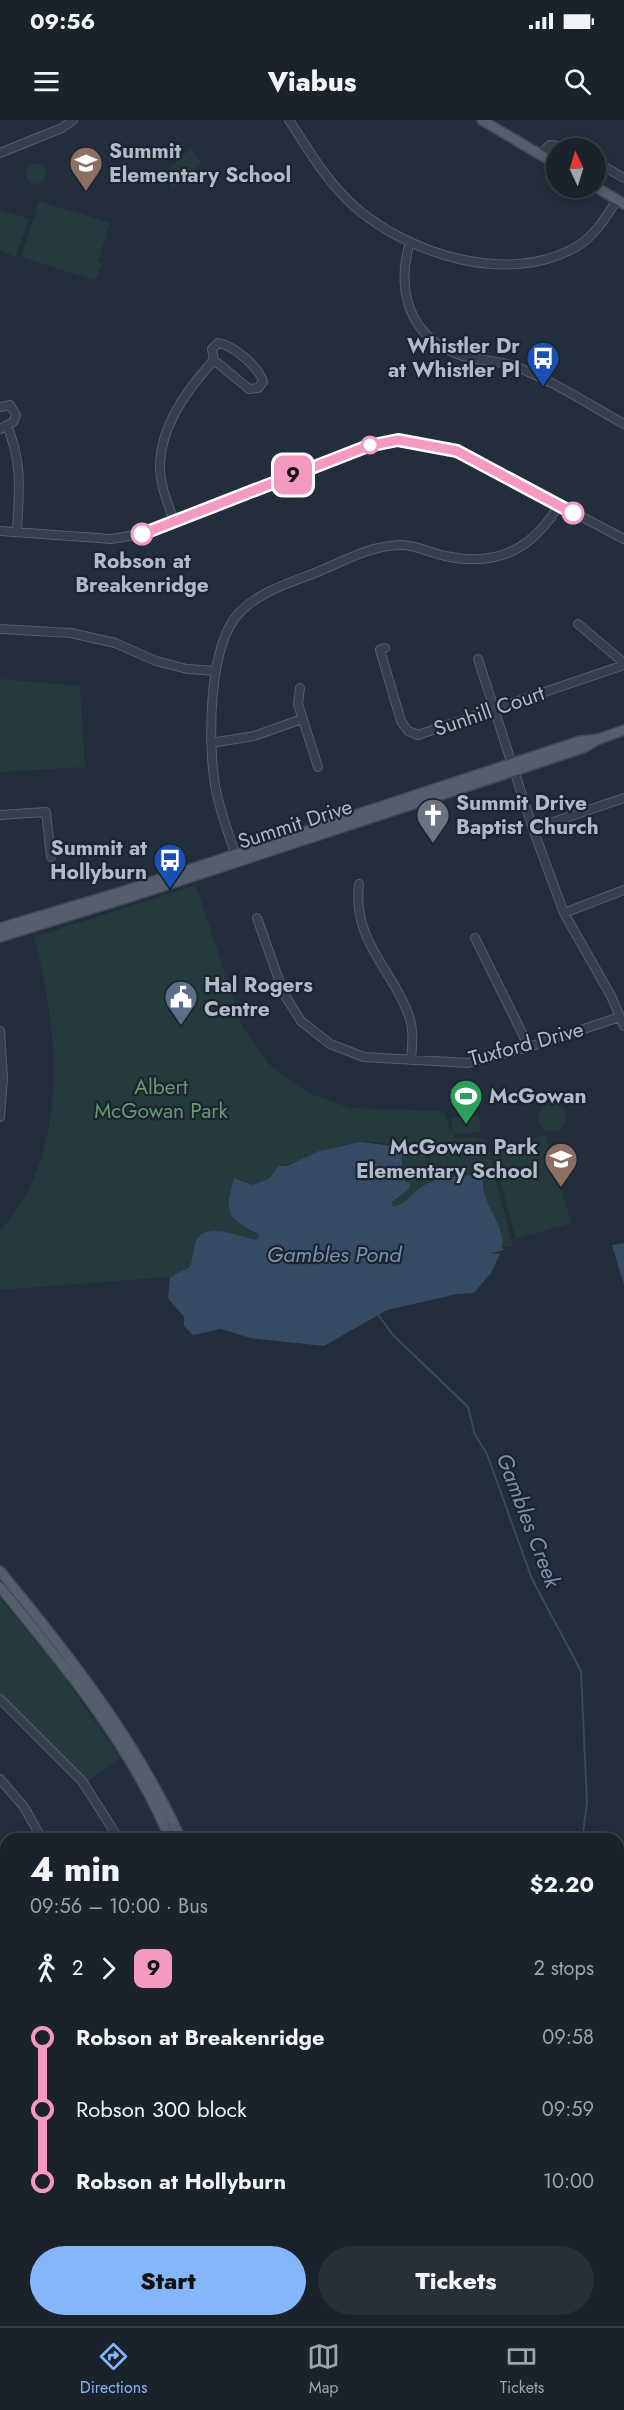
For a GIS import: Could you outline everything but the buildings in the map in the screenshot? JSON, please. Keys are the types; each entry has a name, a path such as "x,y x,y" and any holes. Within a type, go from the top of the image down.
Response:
{"main road":[{"path":"482,120 546,158"},
{"path":"606,193 621,202"},
{"name":"Summit Drive","path":"0,937 513,767 580,741 600,738 624,730"},
{"name":"Summit Drive","path":"0,928 236,858"},
{"path":"0,1571 63,1648 116,1721 144,1766 178,1833"},
{"path":"0,1587 54,1652 108,1728 153,1804 167,1833"}],"street":[{"path":"0,153 62,128 73,120"},
{"path":"289,120 315,162 342,195 373,220 410,242 442,254 487,262 519,263 553,257 577,247 621,202"},
{"path":"540,154 546,149"},
{"path":"606,168 624,178"},
{"path":"410,242 403,269 405,293 422,330 434,341 460,355 513,366 532,374 624,424"},
{"path":"174,521 161,481 163,444 183,401 214,360 212,349 218,343 227,344 261,375 263,382 258,388 249,389 214,360"},
{"path":"0,407 6,404 14,409 13,422 4,427 18,453 20,474 17,532"},
{"path":"0,531 111,539 142,534 368,446 398,440 457,451 624,539"},
{"path":"236,858 215,786 211,742 216,671 221,645 239,613 278,588 374,549 401,545 464,560 497,558 527,544 547,524 558,505"},
{"name":"Sunhill Court","path":"385,648 380,650 401,721 408,731 418,735 624,664 578,624"},
{"path":"0,629 71,633 115,644 156,661 187,669 216,671"},
{"path":"478,659 533,829 564,914 624,1026"},
{"path":"300,688 298,704 318,767"},
{"path":"211,742 254,736 302,719"},
{"path":"533,829 624,798"},
{"path":"0,815 46,812 51,857"},
{"path":"358,884 357,902 365,933 410,1020 413,1039 411,1060"},
{"path":"564,914 624,890"},
{"name":"Tuxford Drive","path":"257,918 284,994 301,1021 330,1044 364,1057 468,1063 529,1047 620,1017"},
{"path":"475,938 529,1047"},
{"path":"0,1031 3,1078 0,1117"},
{"path":"0,1699 76,1774 115,1833"},
{"path":"0,1779 24,1807 39,1833"}],"green space":[{"path":"190,149 202,163 173,189 161,175"},
{"path":"36,164 43,167 46,174 43,181 36,184 29,181 26,174 29,167"},
{"path":"39,201 110,223 98,261 102,263 96,279 21,257"},
{"path":"0,210 29,219 16,257 0,251"},
{"path":"0,679 80,686 85,767 0,772"},
{"name":"Albert McGowan Park","path":"196,885 243,1028 270,1065 308,1093 350,1108 443,1111 452,1133 452,1118 479,1116 481,1132 453,1135 455,1139 478,1137 480,1140 486,1140 513,1246 501,1247 502,1235 485,1195 482,1175 442,1178 426,1184 405,1201 392,1206 392,1202 408,1190 411,1184 402,1179 402,1153 384,1143 358,1143 321,1151 291,1164 278,1166 270,1178 253,1185 234,1178 229,1198 231,1213 240,1224 259,1234 259,1238 256,1240 228,1233 210,1232 197,1242 191,1267 188,1270 170,1277 0,1290 0,1231 23,1200 39,1165 49,1129 53,1090 53,1051 49,1012 34,937"},
{"path":"552,1104 562,1108 566,1118 562,1128 552,1132 542,1128 538,1118 542,1108"},
{"path":"546,1135 571,1223 516,1239 492,1150"},
{"path":"0,1598 57,1667 120,1758 87,1782 0,1697"}],"water":[{"name":"Gambles Pond","path":"360,1142 393,1146 402,1154 402,1179 411,1184 408,1190 392,1202 393,1206 402,1203 420,1188 434,1181 458,1176 482,1175 485,1195 500,1229 501,1247 504,1250 491,1253 500,1254 491,1273 474,1293 457,1294 387,1310 324,1346 250,1338 221,1329 193,1335 184,1326 184,1317 168,1298 170,1277 190,1267 197,1239 202,1234 217,1231 256,1240 259,1238 259,1234 240,1224 230,1213 229,1199 234,1178 253,1185 270,1178 278,1166 287,1166 319,1151"},
{"path":"624,1243 624,1285 612,1245"}],"waterway":[{"name":"Gambles Creek","path":"379,1316 393,1335 468,1407 475,1435 487,1454 532,1579 581,1671 587,1803 583,1833"}],"bus line":[{"name":"9","path":"142,534 368,446 398,440 457,451 573,513"}],"place":[{"name":"Summit Elementary School","path":"86,192"},
{"name":"Whistler Dr at Whistler Pl","path":"543,387"},
{"name":"Robson at Breakenridge","path":"142,534"},
{"name":"Summit Drive Baptist Church","path":"433,844"},
{"name":"Summit at Hollyburn","path":"170,889"},
{"name":"Hal Rogers Centre","path":"181,1026"},
{"name":"McGowan","path":"466,1125"},
{"name":"McGowan Park Elementary School","path":"561,1188"}]}
